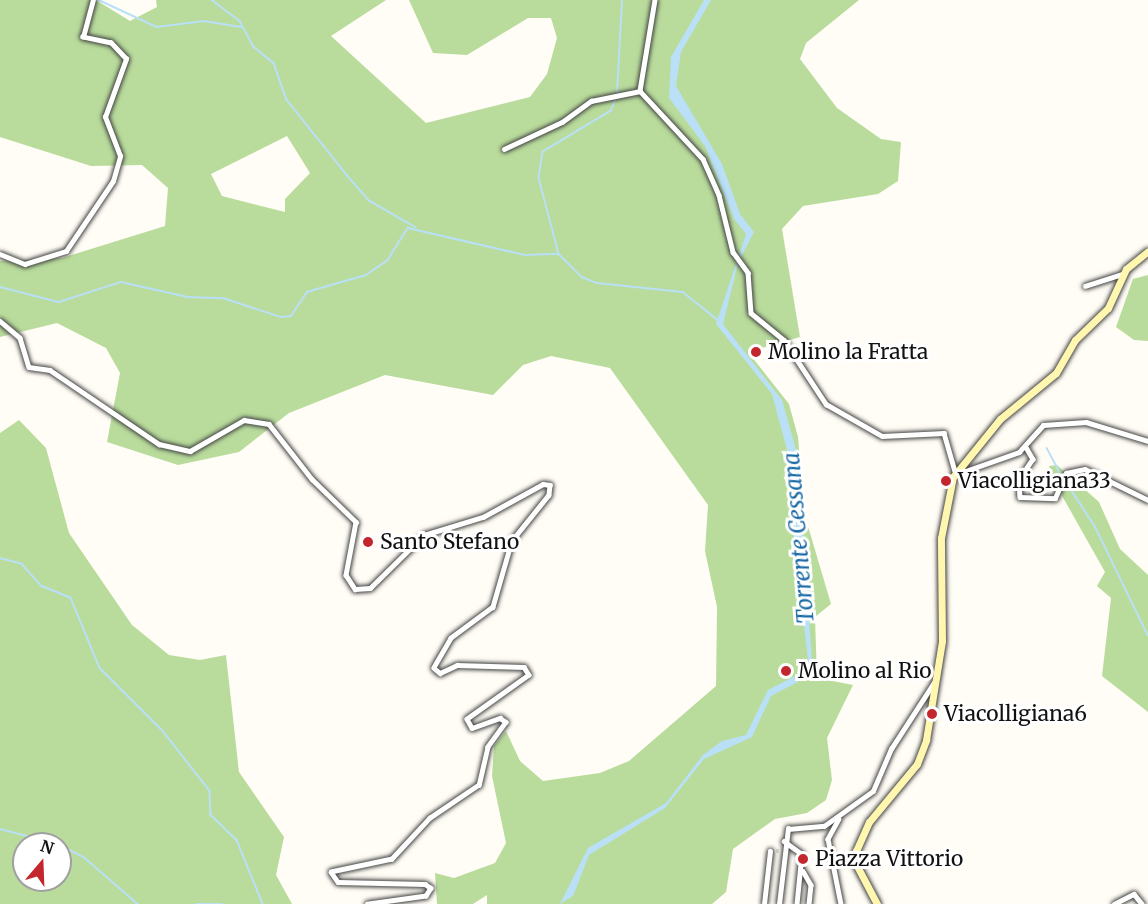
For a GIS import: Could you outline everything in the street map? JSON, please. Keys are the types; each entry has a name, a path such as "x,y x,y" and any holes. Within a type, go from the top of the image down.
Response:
{"street":[{"path":"0,254 25,264 66,251 113,181 120,156 105,117 126,59 115,46 83,37 93,0"},
{"path":"640,91 655,0"},
{"path":"504,148 572,115 591,101 640,91"},
{"path":"640,91 703,159 735,255 744,264 751,313 783,340 826,404 882,436 944,433 954,474 941,538 943,625 936,680 917,764 869,822 856,851 857,866 877,904"},
{"path":"954,474 1009,410 1056,373 1075,340 1108,308 1123,274 1148,251"},
{"path":"1085,286 1123,274"},
{"path":"0,321 20,338 29,367 50,370 159,444 190,451 243,420 269,424 312,479 356,522 346,575 355,589 369,588 424,535 483,518 543,484 550,485 549,495 512,541 493,606 451,638 434,665 440,673 463,664 524,667 529,672 467,719 472,728 500,718 506,722 488,747 481,782 430,818 392,860 331,872 338,882 425,884 431,888 426,896 368,904"},
{"path":"954,474 1026,447 1043,425 1086,422 1148,441"},
{"path":"1026,447 1033,459 1019,480 1020,496 1055,498 1066,473 1085,469 1148,500"},
{"path":"779,904 781,851 786,831 818,828 844,814 873,791 891,749 936,680"},
{"path":"841,904 828,839 844,814"},
{"path":"784,841 801,849 803,872 796,904"},
{"path":"764,904 770,851"},
{"path":"803,872 811,885 809,904"},
{"path":"1113,904 1134,894 1142,904"}],"green space":[{"path":"0,0 96,0 130,21 157,7 156,0 386,0 331,36 426,123 530,97 547,74 557,38 551,18 528,18 467,55 433,53 409,0 859,0 806,43 800,59 837,108 881,139 901,142 898,181 878,194 803,206 782,229 800,337 748,352 789,404 798,437 805,516 831,604 815,617 817,678 853,685 827,738 832,780 826,800 807,813 775,819 733,849 726,892 712,904 487,904 487,895 473,904 437,904 435,873 454,878 495,863 506,843 492,776 494,746 506,731 520,761 543,781 600,773 629,761 716,686 717,607 705,551 708,505 610,368 551,356 523,365 493,395 385,375 289,413 239,452 178,465 107,442 120,373 106,348 57,323 0,337 0,261 62,258 165,226 168,188 142,165 91,166 0,137","holes":["287,136 310,173 285,199 285,212 222,196 211,174"]},
{"path":"1148,275 1148,341 1134,340 1116,327 1133,279"},
{"path":"19,420 46,448 69,533 132,625 169,655 200,660 226,655 239,772 284,837 276,875 292,904 0,904 0,433"},
{"path":"1057,465 1099,502 1120,549 1148,575 1148,712 1102,676 1111,598 1097,586 1105,572 1052,478 1049,466"}],"water":[{"name":"Torrente Cessana","path":"704,0 711,0 681,52 676,86 722,164 740,214 754,232 738,263 723,324 782,400 797,453 813,674 771,696 752,737 704,759 665,808 589,855 573,896 560,904 588,848 666,803 703,755 722,741 746,735 768,690 809,669 794,537 794,476 772,394 716,324 746,234 734,219 705,146 669,98 671,57"}],"waterway":[{"path":"99,0 157,27 204,21 243,27"},
{"path":"212,0 240,21 254,47 274,63 287,100 370,201 415,227"},
{"path":"617,93 622,0"},
{"path":"617,97 611,111 543,152 539,178 559,254 582,277 597,283 683,292 718,320"},
{"path":"0,287 59,302 121,282 188,297 223,298 281,317 291,316 307,292 366,275 387,261 408,228 525,255 558,254"},
{"path":"1047,448 1062,476"},
{"path":"1065,480 1096,528 1148,635"},
{"path":"0,558 22,564 42,586 71,598 100,668 163,731 210,791 211,815 237,840 263,904"},
{"path":"0,829 12,832"},
{"path":"72,851 85,858 138,904"},
{"path":"196,904 222,904"}],"tunnel":[{"path":"770,851 779,851"}],"place":[{"name":"Molino la Fratta","path":"756,352"},
{"name":"Viacolligiana33","path":"946,481"},
{"name":"Santo Stefano","path":"368,542"},
{"name":"Molino al Rio","path":"786,671"},
{"name":"Viacolligiana6","path":"932,714"},
{"name":"Piazza Vittorio","path":"803,859"}]}
